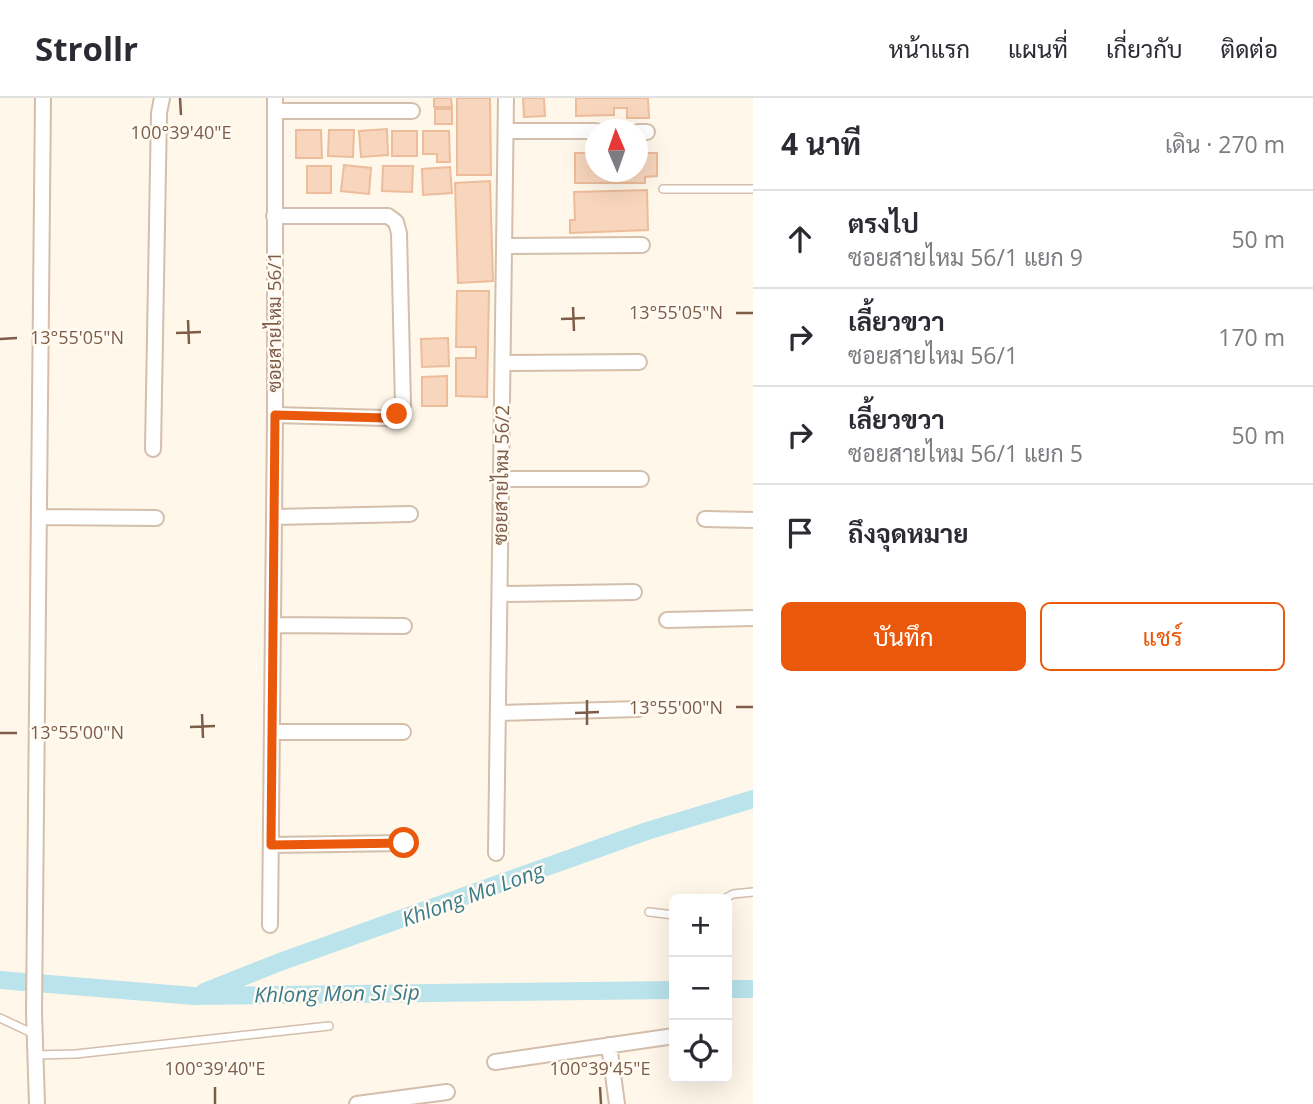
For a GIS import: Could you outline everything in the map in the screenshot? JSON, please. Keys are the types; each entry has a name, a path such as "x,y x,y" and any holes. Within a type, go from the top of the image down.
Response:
{"street":[{"path":"37,1104 34,956 43,98"},
{"path":"153,449 159,113 162,98"},
{"name":"ซอยสายไหม 56/2","path":"496,853 506,98"},
{"path":"275,104 412,111"},
{"name":"ซอยสายไหม 56/1","path":"270,925 275,104"},
{"path":"506,131 585,131"},
{"path":"274,216 370,215 388,216 396,222 399,233 403,378 403,405 397,414 386,418 275,415"},
{"path":"504,246 642,245"},
{"path":"503,363 639,362"},
{"path":"501,479 642,479"},
{"path":"274,517 410,514"},
{"path":"39,517 156,518"},
{"path":"705,519 753,520"},
{"path":"500,594 634,592"},
{"path":"667,620 753,618"},
{"path":"273,625 404,626"},
{"path":"498,713 638,709"},
{"path":"272,732 403,732"},
{"path":"271,845 404,843"},
{"path":"495,1062 669,1037"},
{"path":"609,1045 617,1104"},
{"path":"357,1104 447,1092"}],"lane":[{"path":"663,189 753,189"},
{"path":"732,895 753,892"},
{"path":"649,912 669,914"},
{"path":"0,1018 35,1034"},
{"path":"35,1055 76,1054 329,1027"}],"building":[{"path":"434,98 451,98 452,107 434,107"},
{"path":"457,98 490,98 491,175 457,175"},
{"path":"523,98 544,98 545,116 524,117"},
{"path":"576,98 648,98 649,118 627,118 627,108 614,108 614,115 576,116"},
{"path":"435,109 452,109 452,124 435,124"},
{"path":"387,129 388,155 361,157 359,131"},
{"path":"296,130 321,130 322,158 296,158"},
{"path":"329,130 354,130 353,157 328,156"},
{"path":"392,131 417,131 417,156 392,156"},
{"path":"423,131 449,131 450,162 437,162 437,154 423,154"},
{"path":"575,153 585,153 585,182 645,182 645,183 575,183"},
{"path":"648,153 657,153 657,176 648,177"},
{"path":"344,165 371,168 369,194 341,191"},
{"path":"307,166 331,166 331,193 307,193"},
{"path":"383,166 413,166 412,192 382,191"},
{"path":"450,167 452,193 423,195 422,169"},
{"path":"490,181 493,281 458,283 455,183"},
{"path":"647,190 648,230 570,233 570,220 575,220 574,192"},
{"path":"457,291 489,291 487,397 456,396 456,358 476,358 476,347 456,347"},
{"path":"448,338 449,366 422,367 421,339"},
{"path":"447,376 447,406 422,406 422,377"}],"waterway":[{"name":"Khlong Ma Long","path":"204,992 280,962 647,831 753,799"},
{"name":"Khlong Mon Si Sip","path":"0,980 194,996 669,990"},
{"name":"Khlong Mon Si Sip","path":"732,989 753,989"}],"route":[{"path":"397,414 386,418 275,415 271,845 404,843"}]}
